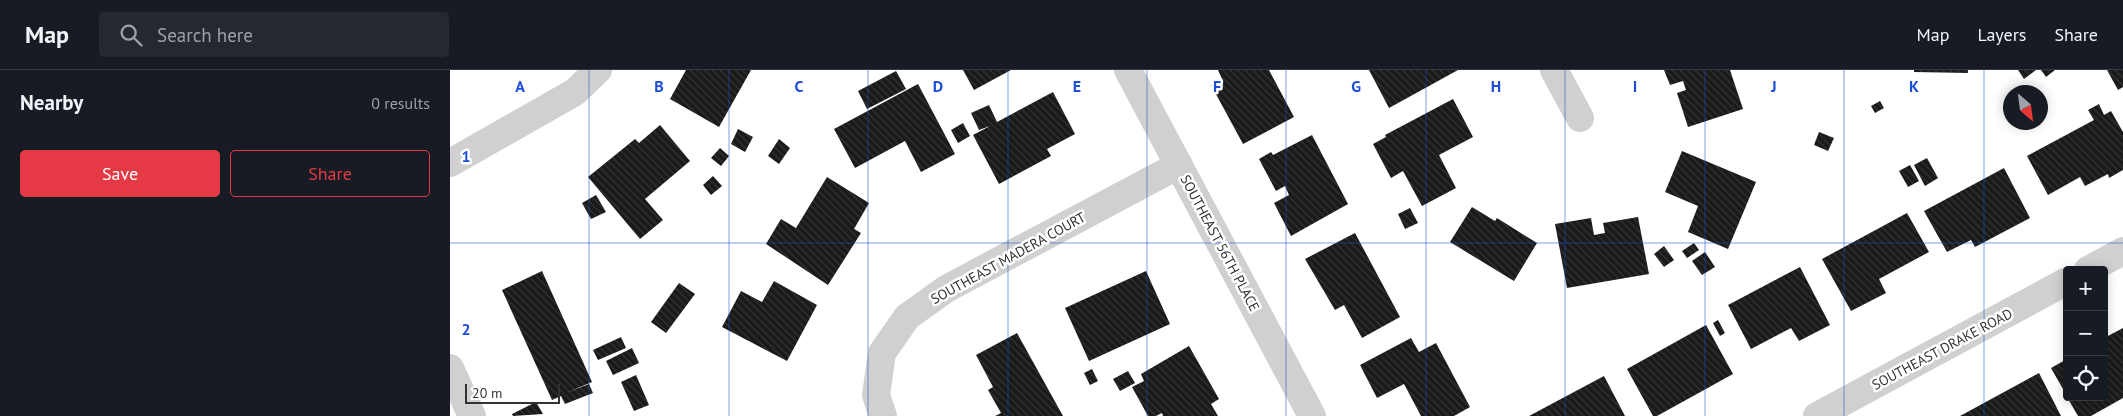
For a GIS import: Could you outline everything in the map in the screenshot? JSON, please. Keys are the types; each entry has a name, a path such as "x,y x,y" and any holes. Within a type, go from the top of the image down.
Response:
{"street":[{"path":"450,163 575,92 598,70"},
{"name":"SOUTHEAST 56TH PLACE","path":"1128,70 1312,416"},
{"path":"1554,70 1580,118"},
{"name":"SOUTHEAST MADERA COURT","path":"883,416 876,395 882,353 907,318 946,289 1180,165"},
{"path":"2095,266 2123,251"},
{"name":"SOUTHEAST DRAKE ROAD","path":"1816,416 2063,283"},
{"path":"450,368 472,416"}],"building":[{"path":"686,70 751,70 719,127 670,99"},
{"path":"963,70 1011,70 974,90"},
{"path":"1218,70 1269,70 1294,117 1243,144 1211,85 1222,79"},
{"path":"1369,70 1458,70 1389,108"},
{"path":"1664,70 1730,70 1743,109 1688,127 1677,93 1686,90 1683,81 1670,85"},
{"path":"1914,70 1968,70 1968,73 1914,72"},
{"path":"2018,70 2036,70 2024,79"},
{"path":"2041,70 2055,70 2046,77"},
{"path":"2107,70 2123,70 2123,87 2118,90"},
{"path":"896,71 906,89 867,109 858,91"},
{"path":"918,84 955,154 921,172 905,141 855,168 834,129"},
{"path":"1053,92 1075,134 1047,149 1051,156 999,184 973,135 990,126 979,130 971,113 989,105 997,122"},
{"path":"1453,99 1473,137 1439,155 1456,188 1422,206 1403,171 1391,178 1373,144 1386,137 1385,135"},
{"path":"1880,101 1884,108 1875,113 1871,106"},
{"path":"2099,104 2104,115 2111,111 2123,132 2123,170 2109,178 2108,174 2085,186 2080,177 2048,195 2027,156 2094,120 2088,110"},
{"path":"963,123 970,136 958,143 951,130"},
{"path":"660,125 690,161 645,199 663,220 640,239 588,177 635,139 639,143"},
{"path":"738,129 753,137 745,152 731,144"},
{"path":"1819,132 1834,138 1828,151 1814,145"},
{"path":"1312,135 1348,204 1291,236 1274,203 1289,195 1285,186 1276,191 1259,159 1271,152 1273,155"},
{"path":"779,139 790,148 779,164 768,156"},
{"path":"720,148 729,156 721,166 711,158"},
{"path":"1682,151 1756,182 1728,249 1688,232 1698,206 1665,192"},
{"path":"1927,158 1938,178 1925,186 1914,165"},
{"path":"1910,165 1919,181 1908,187 1899,171"},
{"path":"2004,168 2030,218 1975,247 1971,240 1947,252 1924,211"},
{"path":"713,176 722,186 711,195 703,185"},
{"path":"827,177 869,203 854,229 861,233 828,285 766,244 781,219 796,228"},
{"path":"596,195 606,212 591,219 582,203"},
{"path":"1472,207 1495,221 1497,218 1537,243 1514,281 1450,242"},
{"path":"1410,208 1418,223 1405,229 1398,214"},
{"path":"1907,213 1929,252 1879,279 1886,293 1851,311 1822,259"},
{"path":"1638,217 1649,274 1567,288 1555,224 1591,218 1594,235 1605,233 1603,223"},
{"path":"1355,233 1400,317 1362,338 1344,305 1335,310 1305,259"},
{"path":"1694,243 1699,250 1687,258 1682,251"},
{"path":"1664,246 1674,260 1664,267 1654,254"},
{"path":"1705,252 1715,267 1702,275 1692,261"},
{"path":"1800,267 1830,325 1799,341 1791,328 1751,349 1728,305"},
{"path":"542,271 592,382 566,393 589,384 593,393 565,404 561,396 552,400 502,290"},
{"path":"1146,271 1170,324 1089,361 1065,308"},
{"path":"774,281 817,305 787,361 722,327 741,291 762,302"},
{"path":"679,283 695,294 666,333 651,322"},
{"path":"1718,320 1725,333 1720,336 1713,323"},
{"path":"1706,325 1733,374 1657,416 1653,416 1627,369"},
{"path":"2123,328 2123,398 2091,416 2078,416 2069,401 2108,401 2108,336"},
{"path":"1017,333 1063,416 995,416 1001,413 988,390 993,387 976,355"},
{"path":"621,337 626,348 598,360 593,350"},
{"path":"1411,338 1419,352 1436,343 1470,407 1454,416 1421,416 1404,384 1377,398 1360,365"},
{"path":"1189,346 1219,399 1211,404 1218,416 1163,416 1162,413 1156,416 1148,416 1132,387 1144,381 1141,374"},
{"path":"632,348 639,363 613,375 606,361"},
{"path":"2063,361 2063,389 2051,368"},
{"path":"1092,369 1098,381 1090,385 1084,373"},
{"path":"1128,371 1135,383 1120,391 1113,379"},
{"path":"2039,373 2061,416 1960,416"},
{"path":"636,375 649,405 634,411 621,382"},
{"path":"1604,376 1625,416 1529,416"},
{"path":"536,402 543,414 513,416 512,414"}]}
